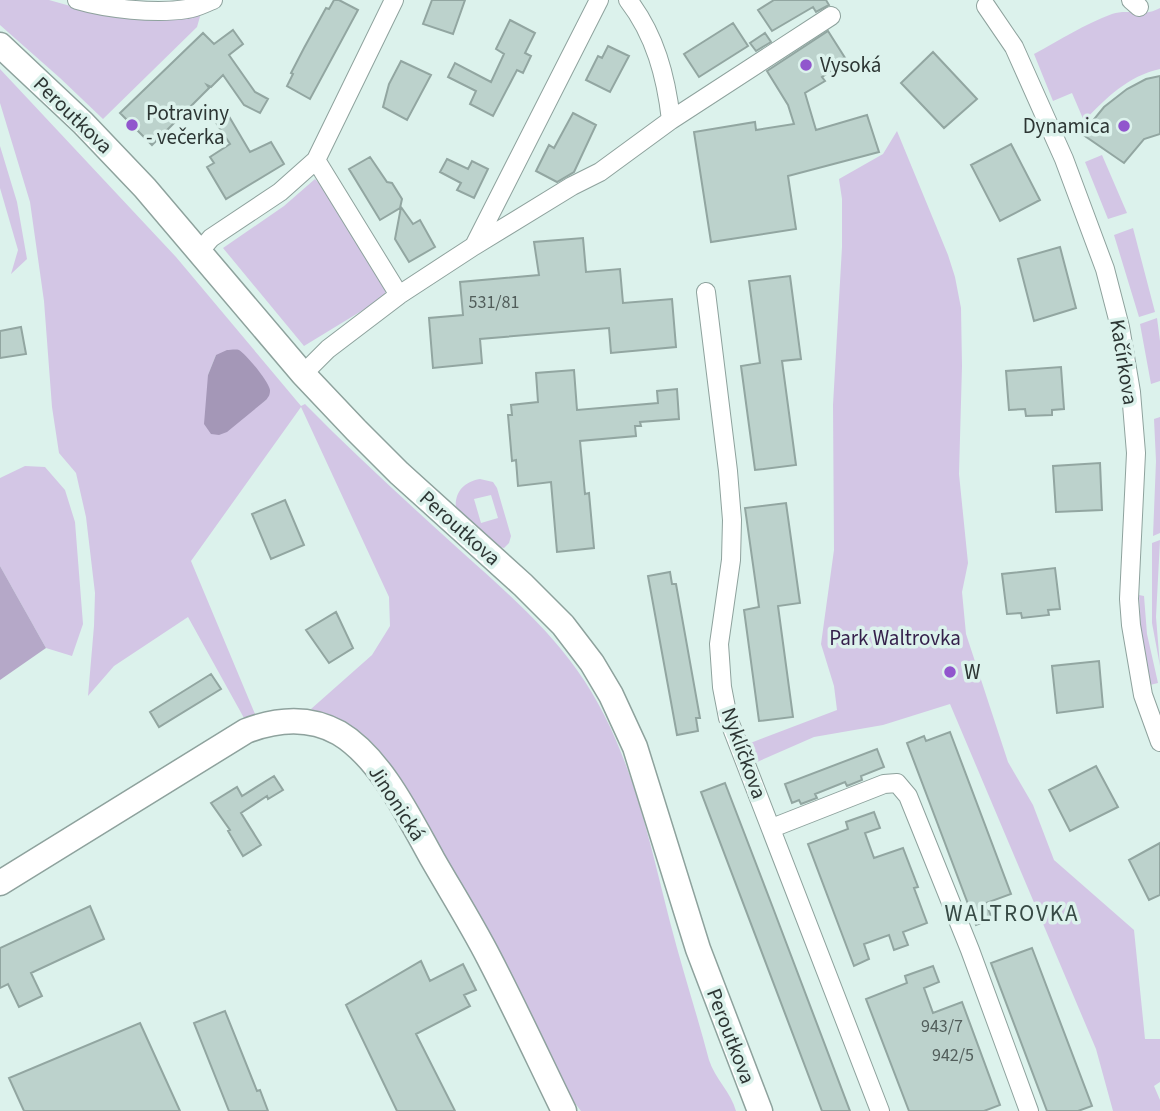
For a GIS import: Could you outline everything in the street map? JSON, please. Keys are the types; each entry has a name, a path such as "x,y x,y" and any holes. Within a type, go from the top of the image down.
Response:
{"street":[{"path":"77,0 90,4 148,10 188,9 213,0"},
{"path":"199,252 211,238 280,192 316,159 394,0"},
{"path":"474,246 598,0"},
{"path":"628,0 656,48 668,88 671,120"},
{"name":"Kačírkova","path":"986,6 1014,47 1064,159 1105,269 1120,327 1131,392 1136,453 1129,600 1133,650 1143,695 1160,743"},
{"path":"303,374 328,349 399,295 474,246 600,172 671,120 831,16"},
{"name":"Peroutkova","path":"0,45 83,123 145,188 303,374 399,473 547,609 592,663 611,695 635,747 698,949 760,1111"},
{"path":"316,159 399,295"},
{"name":"Nyklíčkova","path":"706,292 732,520 731,560 719,644 722,687 729,718 880,1111"},
{"name":"Jinonická","path":"0,883 246,731 279,721 309,723 331,729 363,751 412,823 488,956 564,1111"},
{"path":"772,828 884,784 897,783 908,796 970,950 1029,1111"}],"green space":[{"path":"0,0 49,0 88,11 201,13 197,27 103,119 0,25"},
{"path":"1160,8 1160,69 1128,82 1109,96 1084,121 1072,93 1053,101 1034,54 1082,27 1112,14 1147,12"},
{"path":"0,69 176,257 301,406 305,404 383,480 508,594 552,638 577,670 611,728 624,760 645,824 709,1060 736,1111 581,1111 571,1098 430,831 372,743 345,722 311,709 372,655 390,626 389,597 301,407 191,561 255,714 244,718 188,617 114,666 88,696 95,593 86,517 76,473 59,453 52,407 44,301 30,202 0,103","holes":["216,355 266,400 260,404 208,375"]},
{"name":"Park Waltrovka","path":"897,131 948,255 961,308 959,474 968,563 962,592 966,634 1008,762 1033,805 1054,860 1134,930 1145,1039 1160,1039 1160,1082 1154,1086 1160,1100 1160,1111 1113,1111 1096,1049 950,704 883,725 814,737 748,766 740,747 837,710 834,686 821,644 834,550 833,405 842,247 842,199 839,179 883,154"},
{"path":"0,146 17,202 27,259 11,274 18,250 0,188"},
{"path":"1102,155 1127,213 1108,219 1085,162"},
{"path":"315,179 327,191 384,284 386,296 304,346 223,248 284,206"},
{"path":"1133,228 1155,312 1139,317 1114,235"},
{"path":"1157,318 1160,381 1151,384 1140,324"},
{"path":"1160,417 1160,533 1153,536 1156,461 1154,419"},
{"path":"25,466 45,467 65,490 75,522 83,624 72,656 46,648 0,566 0,478"},
{"path":"474,480 493,482 497,488 511,536 504,548 499,547 456,510 461,489","holes":["491,495 498,518 481,523 474,499"]},
{"path":"1160,540 1156,617 1160,666 1152,623 1152,543"},
{"path":"1139,595 1144,596 1147,634 1158,683 1150,685 1141,635"}],"shaded area":[{"path":"227,350 239,350 247,357 266,381 270,393 266,400 227,432 211,434 204,424 208,375 216,355"},
{"path":"0,566 46,648 0,680"}],"building":[{"path":"334,0 358,10 310,99 287,86 304,48 326,8 329,9"},
{"path":"432,0 465,0 453,34 423,24"},
{"path":"774,0 826,0 829,5 816,12 813,7 772,31 758,10"},
{"path":"510,20 535,33 525,53 531,56 523,73 517,70 493,116 470,104 476,91 448,77 455,63 491,82 504,54 496,49"},
{"path":"733,23 748,46 699,77 684,54"},
{"path":"233,30 243,44 229,55 255,92 268,99 260,113 244,105 223,75 211,87 207,85 209,88 152,145 120,113 203,33 214,44"},
{"path":"828,31 847,61 822,77 825,81 805,93 816,130 867,115 879,152 788,176 796,229 711,242 694,132 755,122 756,130 794,124 788,105 767,71"},
{"path":"765,33 771,42 756,51 750,43"},
{"path":"608,46 629,56 610,92 586,80 598,56 602,58"},
{"path":"933,52 977,99 944,128 901,83"},
{"path":"401,61 431,75 407,120 383,107 389,84"},
{"name":"Dynamica","path":"1160,76 1160,134 1144,139 1124,163 1082,134 1104,107 1127,89 1146,79"},
{"path":"227,113 250,152 271,142 284,164 226,199 207,167 214,163 210,157 230,144 215,121"},
{"path":"573,113 596,125 574,172 557,182 536,171 549,145 554,148"},
{"path":"1011,144 1040,200 1000,221 971,165"},
{"path":"370,157 402,199 400,208 380,220 349,169"},
{"path":"447,159 468,169 472,161 488,169 474,198 457,190 461,183 440,172"},
{"path":"401,207 413,224 420,220 435,247 409,262 395,239"},
{"path":"583,238 586,272 620,269 623,303 672,299 676,347 611,353 609,328 480,339 482,363 433,368 429,318 463,315 460,282 539,275 534,242"},
{"path":"1060,247 1076,308 1034,321 1018,259"},
{"path":"790,276 801,359 782,361 796,465 755,470 741,366 760,363 749,281"},
{"path":"21,327 26,354 0,358 0,331"},
{"path":"1061,367 1064,409 1052,410 1052,415 1026,416 1025,409 1009,410 1006,371"},
{"path":"574,370 577,410 658,403 657,391 677,389 679,419 640,422 641,426 635,426 636,436 580,441 585,494 589,493 594,548 557,552 551,482 518,486 516,460 512,461 508,415 512,415 511,405 538,402 536,373"},
{"path":"1100,463 1102,510 1056,512 1053,466"},
{"path":"285,500 304,545 271,559 252,514"},
{"path":"786,503 800,603 778,606 793,717 759,721 744,610 759,607 745,508"},
{"path":"1055,568 1060,609 1048,610 1049,615 1022,618 1021,613 1007,614 1002,574"},
{"path":"670,572 672,584 676,584 700,718 696,718 698,731 677,735 648,576"},
{"path":"336,612 353,648 329,663 306,630"},
{"path":"1099,661 1103,707 1057,713 1052,666"},
{"path":"211,674 221,689 159,727 150,712"},
{"path":"950,732 1011,894 986,903 992,919 976,925 907,743 924,736 926,741"},
{"path":"877,749 884,767 861,776 862,780 847,786 845,782 815,794 817,798 801,804 799,800 792,803 785,784"},
{"path":"1096,766 1118,807 1070,831 1049,790"},
{"path":"274,776 283,790 268,799 267,796 241,813 261,845 243,856 228,831 230,830 211,803 237,787 242,796"},
{"path":"725,783 850,1111 822,1111 701,792"},
{"path":"874,812 880,828 865,833 874,858 903,848 918,887 914,888 927,923 903,932 908,945 894,950 889,935 864,944 869,959 854,966 808,844 848,829 846,822"},
{"path":"1160,843 1160,895 1149,900 1129,860"},
{"path":"90,906 104,939 31,973 42,996 19,1007 8,984 0,988 0,948"},
{"path":"1032,948 1092,1106 1078,1111 1047,1111 991,963"},
{"path":"421,961 430,981 463,964 476,990 464,995 470,1006 416,1034 455,1111 397,1111 346,1005"},
{"path":"933,966 939,982 924,988 933,1013 962,1002 1000,1105 984,1111 909,1111 866,999 907,983 905,976"},
{"path":"225,1011 257,1091 260,1090 268,1111 229,1111 194,1023"},
{"path":"140,1023 180,1111 24,1111 9,1078"}],"place":[{"name":"Vysoká","path":"806,65"},
{"name":"Potraviny - večerka","path":"132,125"},
{"name":"Dynamica","path":"1124,126"},
{"name":"W","path":"950,672"}],"district":[{"name":"WALTROVKA","path":"1012,913"}]}
